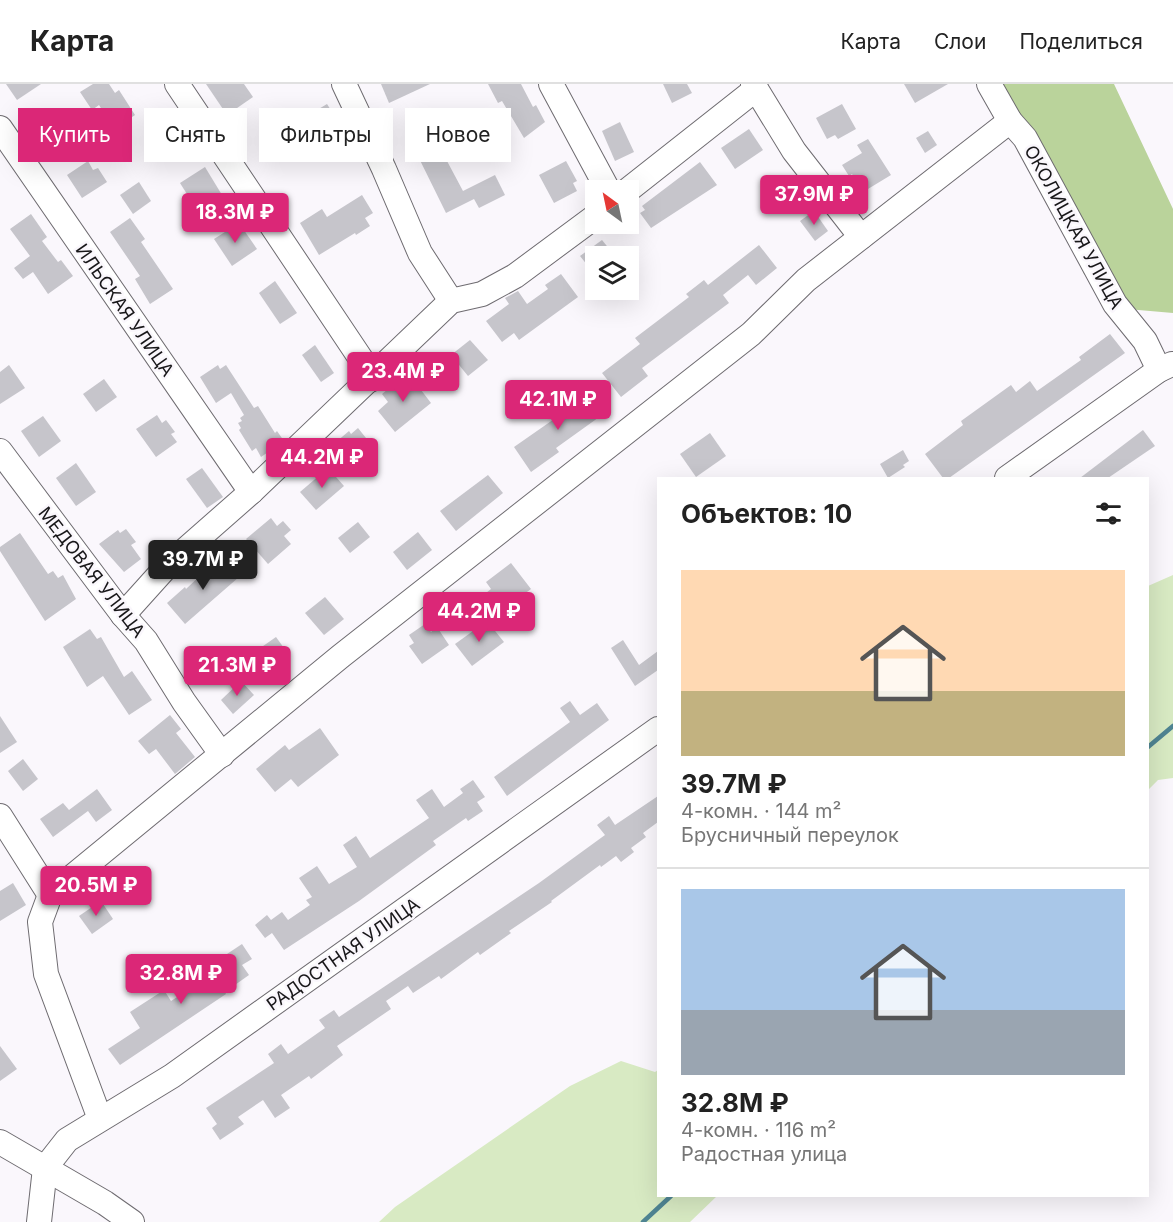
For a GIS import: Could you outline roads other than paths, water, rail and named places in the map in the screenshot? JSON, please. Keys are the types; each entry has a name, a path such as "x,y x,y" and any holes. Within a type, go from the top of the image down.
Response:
{"street":[{"path":"177,84 363,362 370,380"},
{"path":"344,84 420,253 451,301"},
{"path":"551,84 603,180"},
{"name":"ОКОЛИЦКАЯ УЛИЦА","path":"989,84 1010,121 1025,138 1115,304 1166,367"},
{"path":"639,181 755,87 794,151 861,237"},
{"path":"100,1119 46,974 40,922 50,895 341,656 751,334 806,280 1010,121"},
{"name":"ИЛЬСКАЯ УЛИЦА","path":"0,128 251,492"},
{"path":"123,615 168,565 251,492 451,301 482,294 515,276 585,224"},
{"path":"1008,477 1166,367"},
{"name":"МЕДОВАЯ УЛИЦА","path":"0,451 123,615 146,641 184,702 222,755"},
{"name":"РАДОСТНАЯ УЛИЦА","path":"45,1168 67,1140 172,1076 657,730"},
{"path":"0,816 50,895"},
{"path":"0,1142 105,1203 132,1222"},
{"path":"39,1222 45,1168"}],"waterway":[{"path":"1149,746 1173,726"},
{"path":"643,1222 670,1197"}]}
